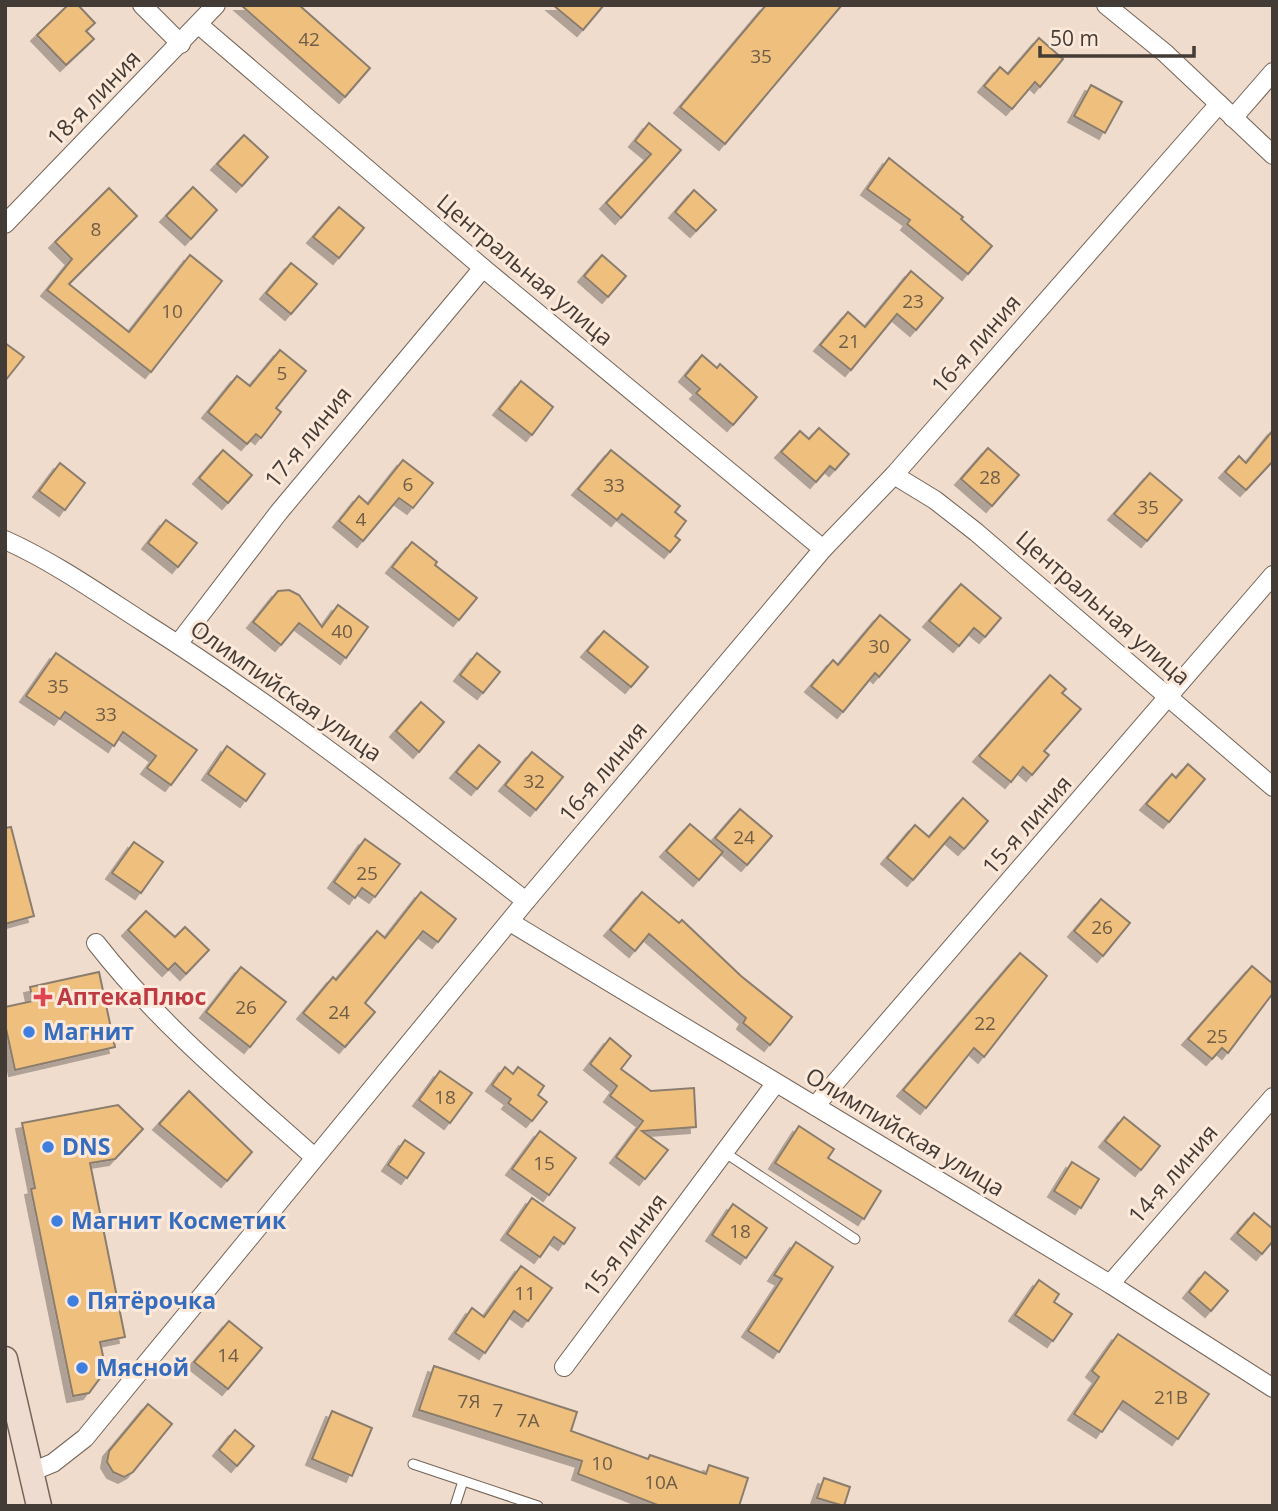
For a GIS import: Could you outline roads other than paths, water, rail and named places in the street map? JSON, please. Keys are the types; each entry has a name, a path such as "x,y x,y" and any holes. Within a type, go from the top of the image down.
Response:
{"street":[{"path":"142,5 181,44"},
{"name":"18-я линия","path":"5,224 216,5"},
{"path":"1106,5 1273,155"},
{"name":"Центральная улица","path":"199,25 483,268 823,549"},
{"path":"1233,118 1273,72"},
{"name":"16-я линия","path":"31,1472 53,1463 85,1438 526,901 823,549 894,475 1219,104"},
{"name":"17-я линия","path":"178,644 279,512 483,268"},
{"name":"Центральная улица","path":"894,475 934,500 976,532 1273,787"},
{"name":"Олимпийская улица","path":"5,540 52,564 178,644 303,731 526,901"},
{"name":"15-я линия","path":"816,1106 1170,698 1273,575"},
{"name":"Олимпийская улица","path":"510,922 1110,1284 1273,1388"},
{"path":"96,943 133,990 167,1026 314,1157"},
{"name":"15-я линия","path":"564,1367 775,1084"},
{"name":"14-я линия","path":"1110,1284 1273,1097"},
{"path":"5,1359 39,1506"}],"lane":[{"path":"724,1152 855,1240"},
{"path":"414,1464 538,1506"},
{"path":"455,1506 463,1481"}],"place":[{"name":"АптекаПлюс","path":"43,997"},
{"name":"Магнит","path":"29,1032"},
{"name":"DNS","path":"48,1147"},
{"name":"Магнит Косметик","path":"57,1221"},
{"name":"Пятёрочка","path":"73,1301"},
{"name":"Мясной","path":"82,1368"}]}
